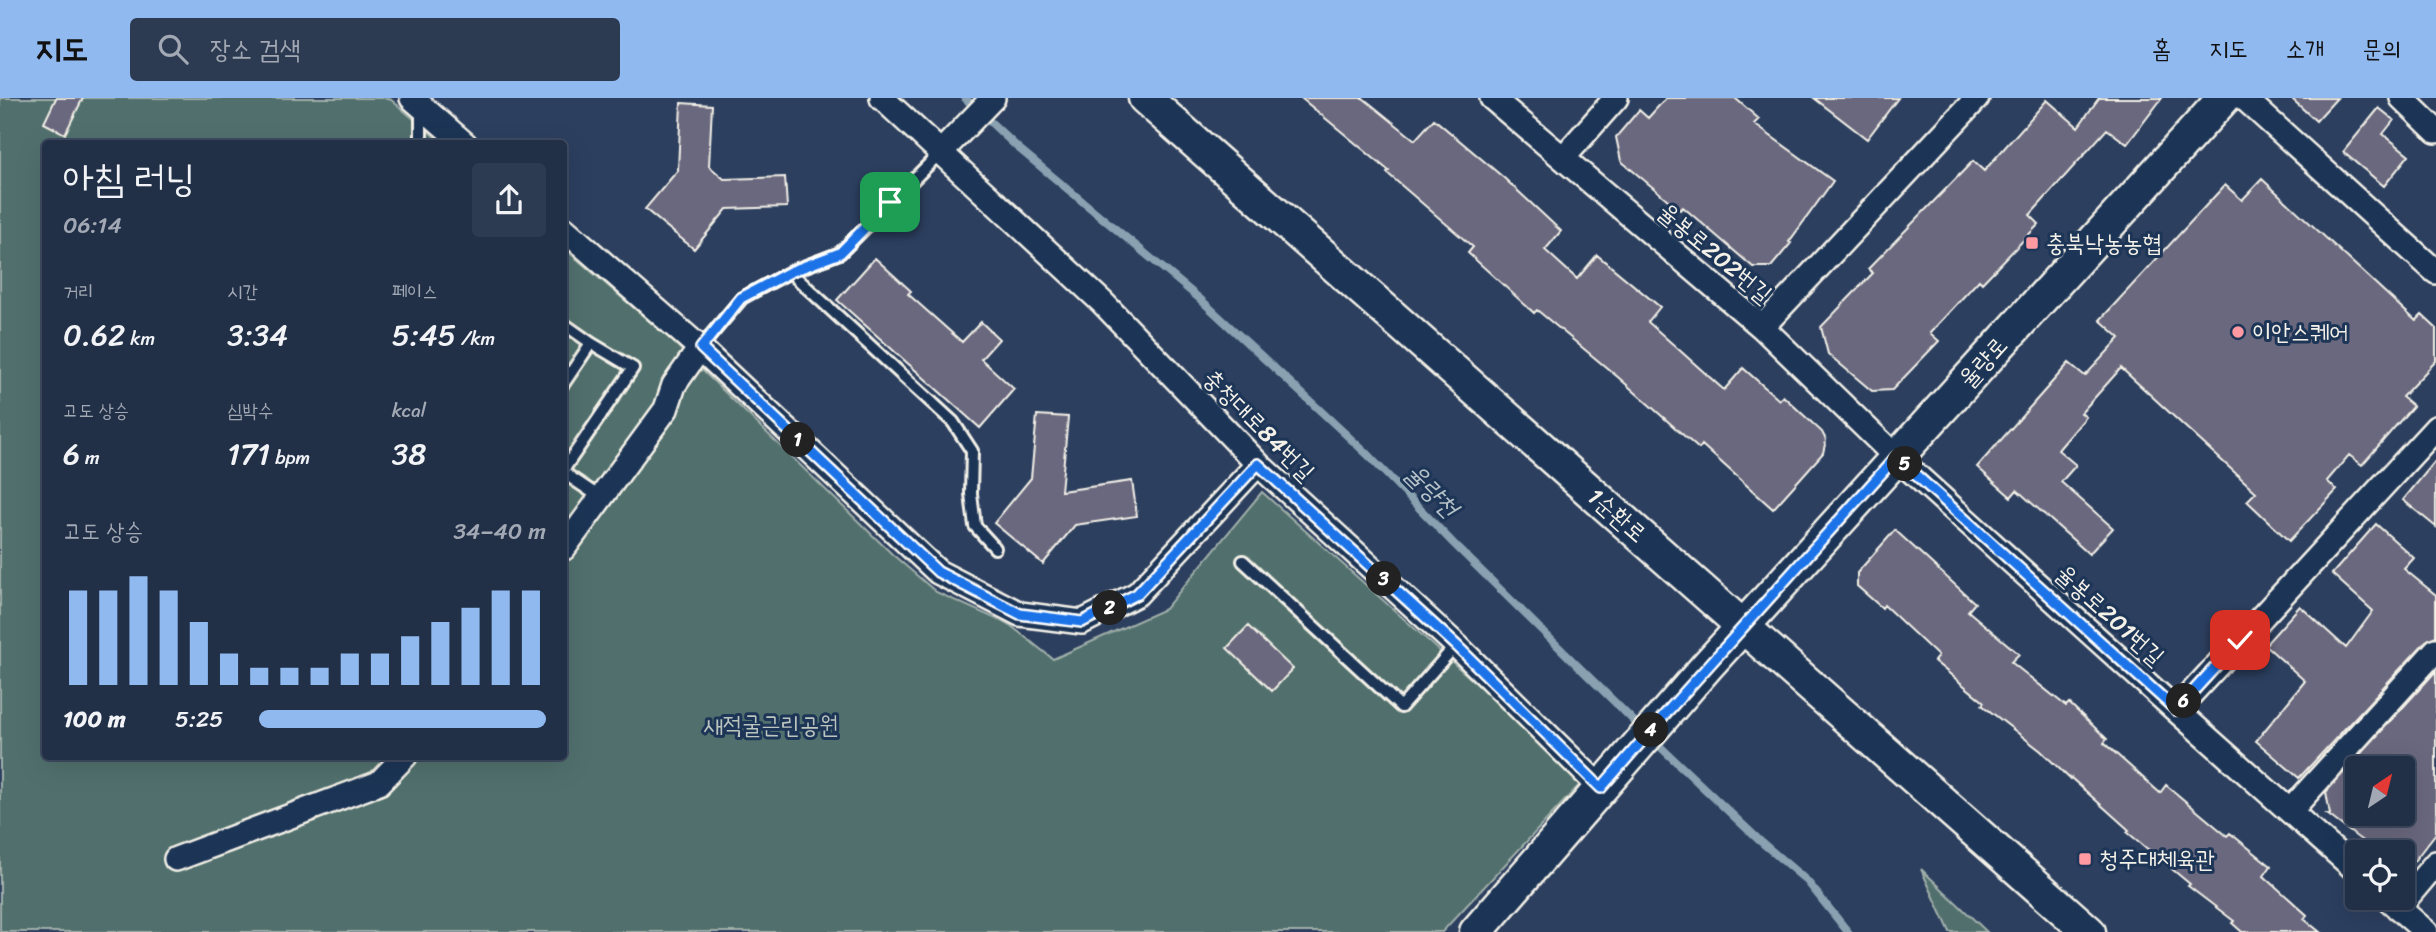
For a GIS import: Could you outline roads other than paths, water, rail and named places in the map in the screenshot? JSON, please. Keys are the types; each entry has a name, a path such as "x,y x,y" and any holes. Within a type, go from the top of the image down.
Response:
{"main road":[{"name":"1순환로","path":"1145,98 2089,932"},
{"name":"율량로","path":"1476,932 1707,666 2224,98"}],"street":[{"name":"충청대로84번길","path":"882,98 1102,302 1258,464 1456,645 1601,788"},
{"path":"941,152 993,98"},
{"name":"율봉로202번길","path":"1492,98 1762,327 1896,457"},
{"path":"1563,158 1616,98"},
{"path":"1762,327 1977,98"},
{"path":"2244,98 2436,272"},
{"path":"2402,98 2436,131"},
{"path":"416,102 460,140"},
{"path":"567,232 701,348 938,572 1020,614 1082,622 1137,594 1258,464"},
{"path":"567,544 666,409 674,385 701,348"},
{"path":"2176,710 2436,428"},
{"name":"율봉로201번길","path":"1896,457 2345,860"},
{"path":"2290,811 2436,650"},
{"path":"176,859 379,783 401,760"},
{"path":"2415,883 2436,863"},
{"path":"2401,910 2426,932"}],"lane":[{"path":"416,102 421,140"},
{"path":"701,348 741,298 790,272 840,253 941,152"},
{"path":"790,272 953,422 972,451 971,495 975,526 995,548"},
{"path":"567,326 633,368 567,467"},
{"path":"567,379 591,343"},
{"path":"567,473 601,498"},
{"path":"1243,561 1401,706 1456,645"}],"waterway":[{"name":"율량천","path":"965,98 1017,147 1200,299 1367,454 1454,544 1642,729"},
{"name":"율량천","path":"1651,738 1760,841 1807,881 1848,932"}],"place":[{"name":"충북낙농농협","path":"2032,243"},
{"name":"이안스퀘어","path":"2238,332"},
{"name":"청주대체육관","path":"2085,859"}],"park label":[{"name":"새적굴근린공원","path":"771,725"}]}
